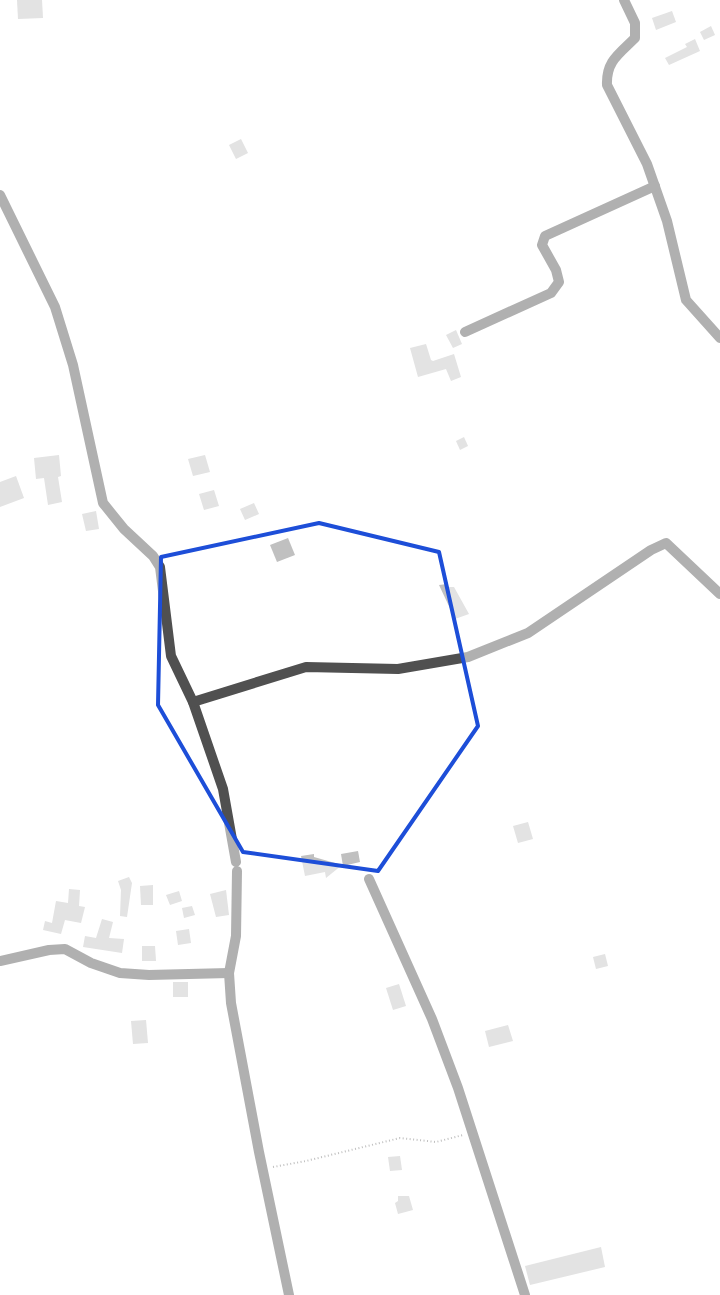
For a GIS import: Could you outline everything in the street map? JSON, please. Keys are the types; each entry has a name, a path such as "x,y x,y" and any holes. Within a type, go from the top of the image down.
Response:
{"street":[{"path":"624,0 635,23 635,38 610,63 606,73 607,85 614,102 638,142 655,186 672,239 686,300 720,338"},
{"path":"465,332 551,293 559,282 556,270 542,245 545,236 655,186"},
{"path":"0,195 55,307 74,365 103,503 124,529 153,556 160,567 171,656 193,702 223,789 236,867 236,936 229,973 231,1002 289,1295"},
{"path":"193,702 306,667 398,669 468,657 528,633 651,550 666,544 720,594"},
{"path":"370,879 432,1019 473,1133 525,1295"},
{"path":"0,961 49,950 65,949 91,963 120,973 149,975 229,973"}],"path":[{"path":"264,1175 274,1166 306,1161 386,1140 405,1138 423,1142 436,1142 473,1133"}],"highlighted area":[{"path":"319,523 439,552 478,726 378,871 243,852 158,705 161,557"}],"building":[{"path":"17,0 42,0 43,18 18,19"},
{"path":"672,11 676,22 656,30 652,18"},
{"path":"711,26 715,35 704,40 700,32"},
{"path":"695,39 700,51 669,65 665,58 687,47 685,44"},
{"path":"241,139 248,153 236,159 229,145"},
{"path":"456,330 462,344 453,348 446,335"},
{"path":"426,344 433,361 454,354 461,377 451,381 446,369 418,377 410,348"},
{"path":"464,437 468,446 460,450 456,441"},
{"path":"59,455 61,476 58,477 62,502 48,505 44,478 36,479 34,458"},
{"path":"205,455 210,472 193,476 188,459"},
{"path":"16,476 24,498 0,507 0,482"},
{"path":"214,490 219,506 204,510 199,494"},
{"path":"254,503 259,514 245,520 240,509"},
{"path":"96,511 99,529 86,531 82,514"},
{"path":"288,538 295,555 277,562 270,545"},
{"path":"447,584 449,587 454,587 469,614 455,619 439,585"},
{"path":"528,822 533,839 518,843 513,826"},
{"path":"358,851 360,862 343,866 341,854"},
{"path":"314,854 314,857 342,865 326,878 325,872 305,876 301,856"},
{"path":"129,877 132,883 127,917 120,916 121,890 118,881"},
{"path":"153,885 153,905 141,905 140,886"},
{"path":"69,889 80,890 79,906 85,907 81,923 65,920 61,934 43,930 45,921 52,923 56,901 68,903"},
{"path":"226,890 229,915 216,917 210,894"},
{"path":"179,891 182,901 170,905 166,895"},
{"path":"192,906 195,915 184,918 182,908"},
{"path":"102,919 113,922 109,938 124,939 122,953 83,947 85,936 96,938"},
{"path":"189,929 191,943 178,945 176,931"},
{"path":"142,946 155,946 156,961 142,961"},
{"path":"605,954 608,966 596,969 593,957"},
{"path":"173,982 188,982 188,997 173,997"},
{"path":"399,984 406,1006 393,1010 386,988"},
{"path":"146,1020 148,1043 133,1044 131,1021"},
{"path":"508,1025 513,1041 489,1047 485,1031"},
{"path":"400,1156 402,1170 390,1171 388,1157"},
{"path":"398,1196 409,1196 413,1210 398,1214 395,1203 398,1201"},
{"path":"601,1247 605,1267 530,1285 525,1266"}]}
